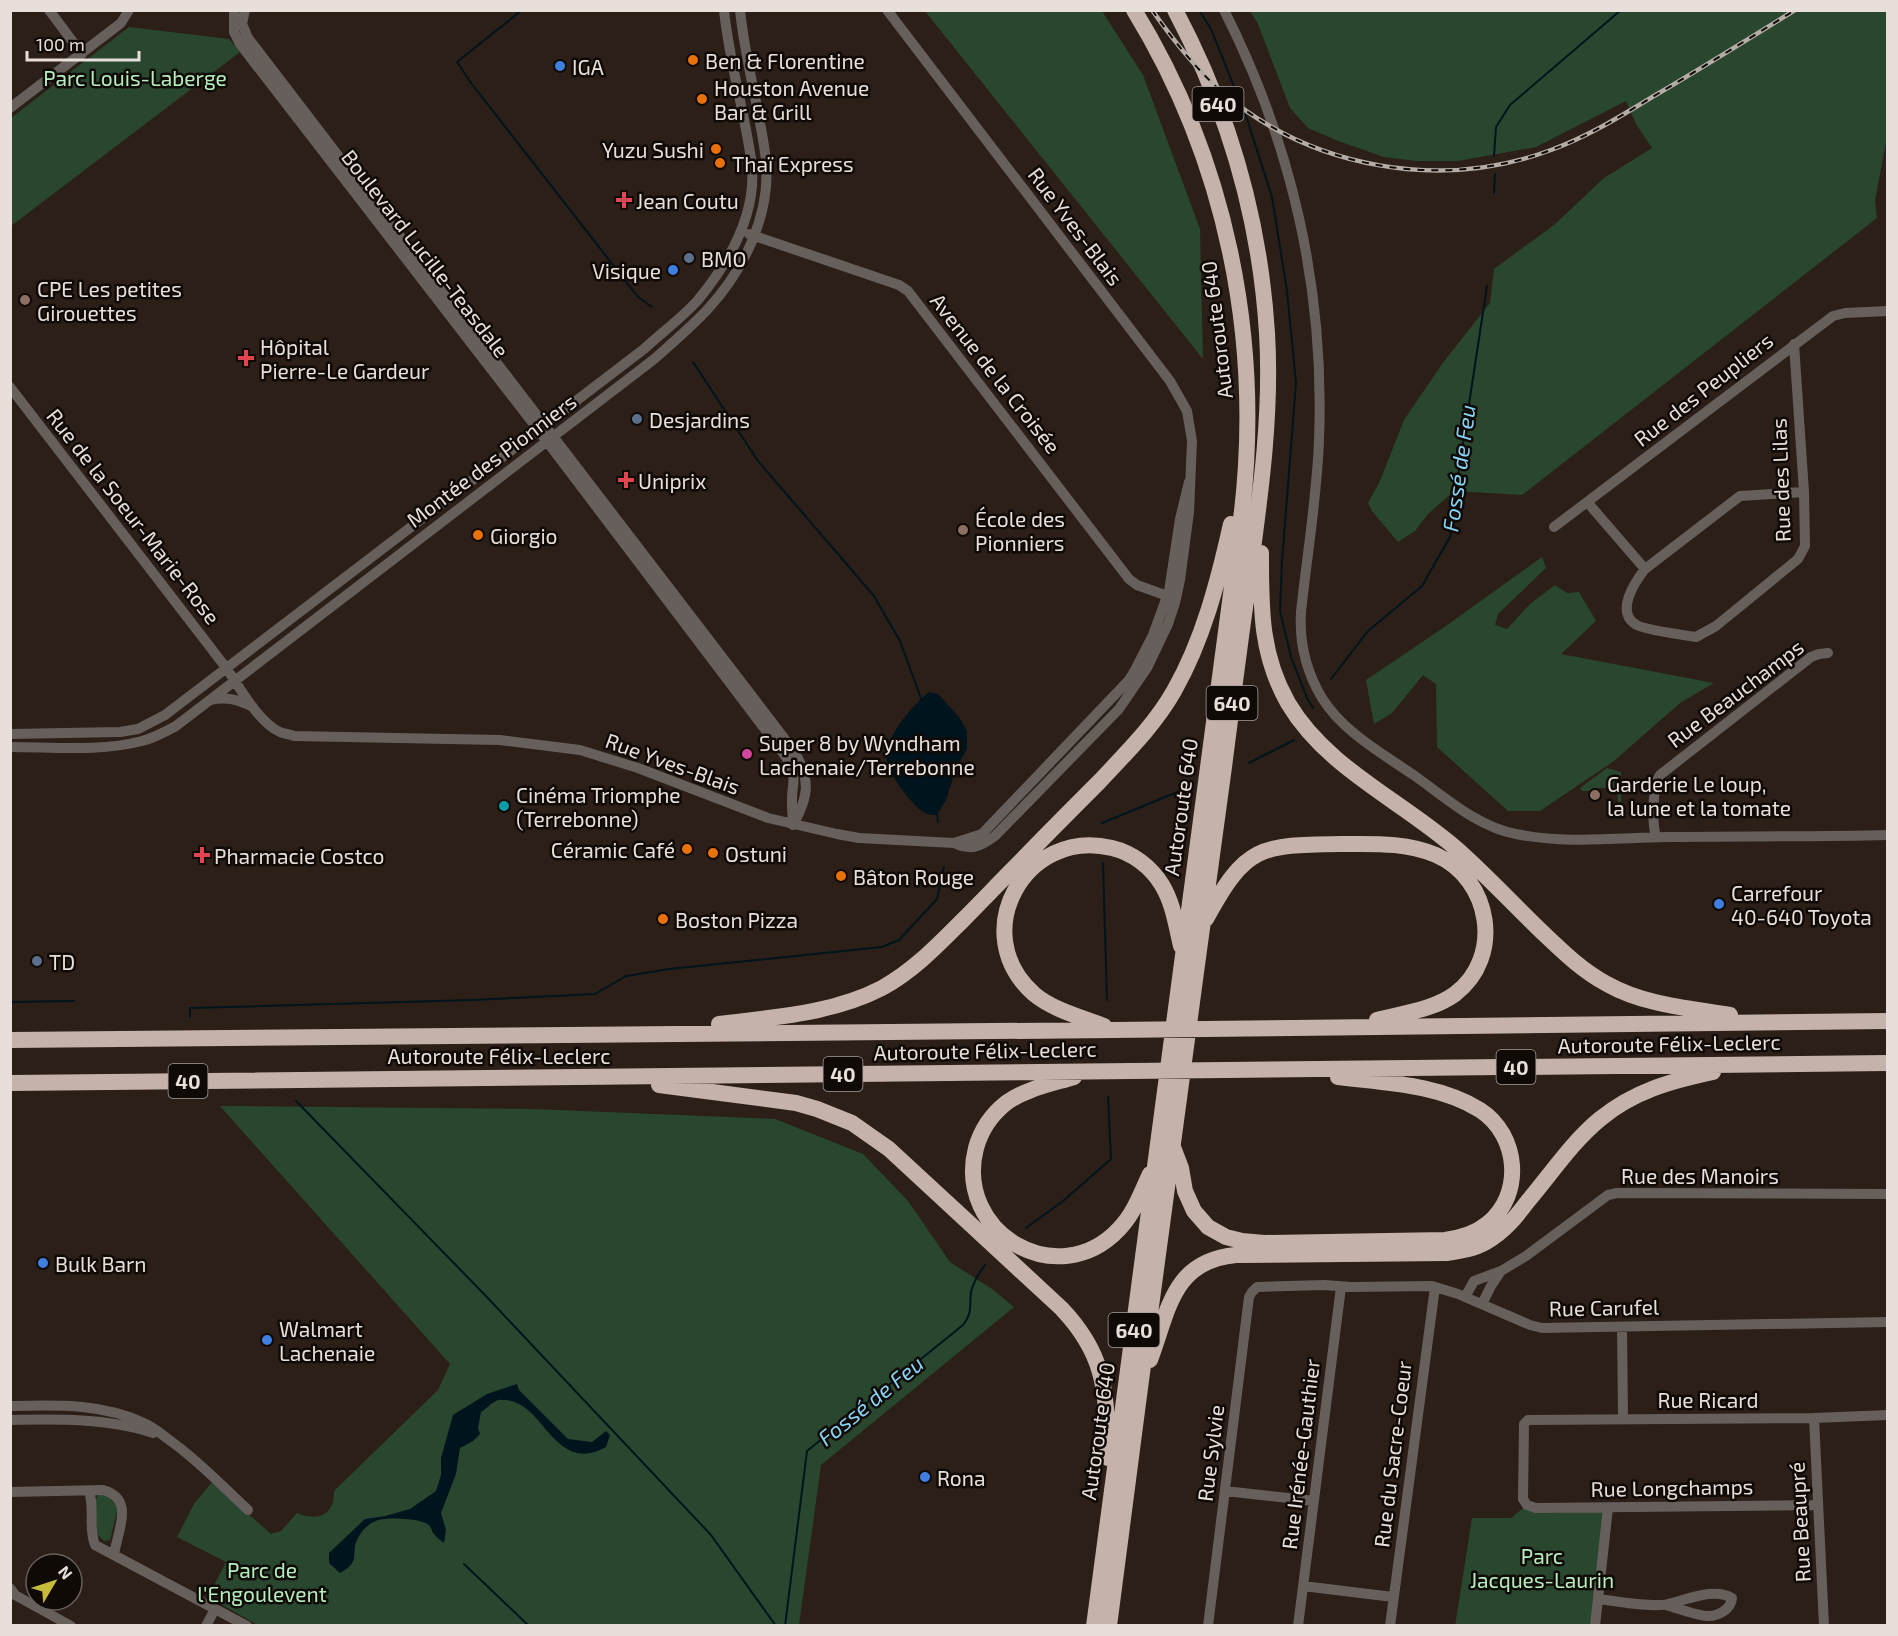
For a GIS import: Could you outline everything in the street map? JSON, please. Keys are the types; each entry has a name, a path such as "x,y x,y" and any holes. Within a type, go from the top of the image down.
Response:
{"highway":[{"name":"Autoroute 640","path":"1134,10 1161,58 1190,121 1210,176 1225,227 1236,277 1247,384 1248,445 1242,511 1183,956 1183,1012"},
{"name":"Autoroute 640","path":"1094,1626 1157,1159 1173,1087 1183,1012 1202,928 1268,420 1268,356 1263,285 1256,239 1241,176 1224,121 1202,65 1175,10"},
{"path":"652,1034 783,1016 842,1004 892,982 912,969 940,943 1139,740 1173,694 1194,650 1213,596 1248,445"},
{"path":"1262,477 1261,606 1266,646 1272,667 1287,701 1296,716 1318,742 1346,767 1450,843 1567,956 1600,981 1623,992 1652,1001 1772,1022"},
{"path":"1202,928 1233,875 1247,861 1272,848 1296,845 1394,845 1427,851 1451,863 1472,885 1484,912 1485,942 1474,973 1462,988 1439,1004 1351,1026"},
{"path":"1113,1030 1047,1003 1028,988 1014,969 1006,948 1005,919 1013,893 1029,871 1052,854 1076,846 1104,847 1132,856 1155,876 1167,894 1183,956"},
{"name":"Autoroute Félix-Leclerc","path":"10,1040 1887,1021"},
{"name":"Autoroute Félix-Leclerc","path":"10,1083 1887,1064"},
{"path":"1141,1386 1175,1291 1184,1279 1204,1263 1236,1255 1447,1253 1475,1247 1487,1242 1507,1227 1583,1135 1612,1109 1641,1093 1664,1084 1749,1065"},
{"path":"1172,1144 1181,1168 1185,1191 1198,1217 1226,1238 1242,1241 1275,1243 1445,1240 1475,1232 1488,1224 1503,1206 1512,1184 1511,1155 1500,1130 1480,1111 1455,1098 1426,1089 1284,1069"},
{"path":"1092,1072 1025,1092 1002,1107 987,1124 976,1149 973,1179 979,1203 993,1226 1014,1244 1040,1254 1062,1256 1091,1250 1113,1235 1127,1220 1157,1159"},
{"path":"593,1077 762,1097 806,1106 844,1119 882,1143 1061,1308 1084,1336 1097,1359 1105,1390 1110,1502"},
{"name":"Autoroute 640","path":"1109,1626 1172,1144 1173,1087"}],"street":[{"path":"49,10 82,54"},
{"path":"12,103 121,24 129,10"},
{"name":"Boulevard Lucille-Teasdale","path":"234,10 234,32 240,44 542,428"},
{"name":"Boulevard Lucille-Teasdale","path":"245,10 242,24 248,38 665,590 740,687 794,751 803,766 807,789 803,807 793,825"},
{"name":"Montée des Pionniers","path":"10,735 120,732 138,729 165,715 644,349 697,300 716,277 731,253 750,206 753,186 752,161 724,10"},
{"name":"Montée des Pionniers","path":"10,747 115,745 143,741 176,726 653,360 707,310 738,267 754,236 767,188 765,160 740,10"},
{"name":"Rue Yves-Blais","path":"227,669 253,707 272,727 280,732 294,735 455,738 512,741 580,750 638,768 733,805 793,825 859,838 954,843 975,837 989,828 1129,680 1148,646 1172,597 1172,579 1182,510 1189,482 1191,427 1179,394 887,10"},
{"path":"1224,10 1252,70 1277,135 1298,212 1311,284 1317,344 1319,439 1300,625 1305,661 1316,688 1330,710 1354,733 1454,804 1494,827 1513,834 1541,838 1887,835"},
{"name":"Avenue de la Croisée","path":"740,232 899,285 914,298 1129,579 1137,585 1172,597"},
{"name":"Rue des Peupliers","path":"1554,527 1833,316 1845,313 1887,311"},
{"name":"Rue des Lilas","path":"1645,569 1636,581 1626,608 1627,616 1636,626 1696,637 1716,626 1798,559 1805,546 1804,492 1794,344"},
{"name":"Rue de la Soeur-Marie-Rose","path":"10,387 227,669"},
{"path":"460,490 469,501"},
{"path":"1588,502 1645,569 1740,496 1804,492"},
{"name":"Rue Beauchamps","path":"1656,837 1653,826 1655,795 1660,775 1811,657 1828,653"},
{"path":"207,702 218,698 228,698 253,707"},
{"path":"65,734 65,747"},
{"name":"Rue des Manoirs","path":"1465,1297 1474,1281 1501,1271 1526,1256 1600,1200 1617,1193 1887,1194"},
{"name":"Rue des Manoirs","path":"1482,1304 1501,1271"},
{"name":"Rue Carufel","path":"1257,1287 1324,1285 1435,1287 1542,1328 1887,1322"},
{"name":"Rue Sylvie","path":"1208,1626 1249,1297 1257,1287"},
{"name":"Rue Irénée-Gauthier","path":"1298,1626 1341,1287"},
{"name":"Rue du Sacre-Coeur","path":"1390,1626 1435,1287"},
{"path":"1622,1327 1623,1419"},
{"path":"10,1406 64,1405 112,1412 147,1425 196,1462 248,1510"},
{"name":"Rue Ricard","path":"1527,1505 1522,1499 1524,1424 1528,1420 1814,1418 1887,1415"},
{"name":"Rue Beaupré","path":"1814,1418 1824,1626"},
{"path":"10,1420 74,1420 121,1426 145,1430 172,1442"},
{"path":"10,1492 103,1490 111,1492 124,1512 116,1538 114,1555"},
{"path":"89,1491 92,1500 92,1538 95,1545 247,1626"},
{"path":"1225,1491 1314,1501"},
{"name":"Rue Longchamps","path":"1527,1505 1536,1508 1608,1508 1817,1505"},
{"path":"1595,1626 1608,1508"},
{"path":"1303,1586 1394,1597"},
{"path":"10,1587 15,1595 71,1626"},
{"path":"1598,1599 1665,1605 1708,1616 1724,1611 1732,1604 1732,1598 1727,1595 1710,1594 1665,1605"},
{"path":"207,1626 216,1609"}],"green space":[{"path":"925,11 1102,11 1143,75 1200,229 1203,359"},
{"path":"1250,11 1887,11 1888,132 1875,200 1877,218 1522,495 1454,491 1428,514 1415,531 1398,542 1368,503 1380,481 1404,420 1442,364 1490,303 1494,269 1554,225 1604,178 1652,148 1636,124 1626,101 1536,147 1458,161 1416,161 1384,157 1308,128 1290,108 1258,24"},
{"name":"Parc Louis-Laberge","path":"129,27 229,39 240,52 11,226 11,118"},
{"path":"1542,557 1546,568 1498,614 1495,625 1507,629 1530,604 1555,585 1567,593 1579,592 1596,621 1561,654 1714,683 1680,703 1614,761 1540,811 1508,811 1437,747 1436,684 1423,675 1392,713 1374,724 1366,680"},
{"path":"1607,768 1621,772 1621,802 1618,802 1617,788 1592,788 1591,791 1582,791 1580,788"},
{"name":"Parc de l'Engoulevent","path":"220,1106 533,1109 775,1119 863,1154 908,1201 950,1262 992,1289 1014,1307 821,1465 799,1625 258,1625 208,1597 226,1562 177,1537 194,1504 212,1482 271,1534 281,1531 297,1513 311,1517 323,1514 331,1506 334,1491 438,1390 450,1364"},
{"path":"99,1493 105,1493 116,1505 117,1511 110,1540 104,1541 97,1534 95,1501"},
{"name":"Parc Jacques-Laurin","path":"1527,1505 1608,1508 1595,1625 1455,1626 1472,1518 1511,1518"}],"water":[{"path":"929,692 938,694 959,717 967,731 967,749 956,768 946,800 937,815 927,814 916,807 895,780 887,763 889,744 894,734 907,714"},
{"path":"517,1384 519,1390 568,1439 592,1442 606,1431 610,1435 606,1447 588,1453 574,1452 561,1445 530,1412 518,1403 497,1400 481,1412 478,1428 480,1434 460,1448 456,1474 441,1513 446,1530 444,1543 425,1523 404,1519 383,1519 372,1523 362,1532 356,1544 353,1560 347,1568 340,1573 329,1563 329,1553 365,1519 410,1509 436,1491 441,1475 441,1458 453,1415 487,1394"}],"waterway":[{"path":"522,10 457,62 638,297 652,307"},
{"path":"1199,10 1211,29 1247,119 1272,197 1287,291 1296,383 1280,611 1291,657 1313,708"},
{"name":"Fossé de Feu","path":"1494,156 1496,127 1510,105 1621,10"},
{"name":"Fossé de Feu","path":"1494,193 1495,174"},
{"name":"Fossé de Feu","path":"1331,679 1368,631 1422,586 1451,535 1448,526 1455,496 1487,286"},
{"path":"693,362 758,461 874,596 900,641 922,701"},
{"name":"Fossé de Feu","path":"1249,763 1294,740"},
{"name":"Fossé de Feu","path":"1102,823 1187,788"},
{"path":"937,813 938,822"},
{"name":"Fossé de Feu","path":"1103,863 1107,1000"},
{"path":"190,1017 190,1008 595,994 626,976 669,969 882,947 899,940 937,899 944,867"},
{"path":"10,1002 74,1001"},
{"name":"Fossé de Feu","path":"1026,1228 1063,1201 1111,1159 1108,1097"},
{"path":"296,1101 484,1294 711,1535 776,1626"},
{"name":"Fossé de Feu","path":"785,1626 807,1451 963,1325 969,1313 973,1285 985,1265"},
{"path":"464,1564 529,1626"}],"railway":[{"path":"1152,10 1203,74 1223,93 1258,119 1297,140 1337,155 1380,165 1423,170 1466,169 1509,162 1565,144 1620,117 1795,10"}],"place":[{"name":"Ben & Florentine","path":"693,60"},
{"name":"IGA","path":"560,66"},
{"name":"Houston Avenue Bar & Grill","path":"702,99"},
{"name":"Yuzu Sushi","path":"716,149"},
{"name":"Thaï Express","path":"720,163"},
{"name":"Jean Coutu","path":"624,200"},
{"name":"BMO","path":"689,258"},
{"name":"Visique","path":"673,270"},
{"name":"CPE Les petites Girouettes","path":"25,300"},
{"name":"Hôpital Pierre-Le Gardeur","path":"246,358"},
{"name":"Desjardins","path":"637,419"},
{"name":"Uniprix","path":"626,480"},
{"name":"École des Pionniers","path":"963,530"},
{"name":"Giorgio","path":"478,535"},
{"name":"Super 8 by Wyndham Lachenaie/Terrebonne","path":"747,754"},
{"name":"Garderie Le loup, la lune et la tomate","path":"1595,795"},
{"name":"Cinéma Triomphe (Terrebonne)","path":"504,806"},
{"name":"Céramic Café","path":"687,849"},
{"name":"Ostuni","path":"713,853"},
{"name":"Pharmacie Costco","path":"202,855"},
{"name":"Bâton Rouge","path":"841,876"},
{"name":"Carrefour 40-640 Toyota","path":"1719,904"},
{"name":"Boston Pizza","path":"663,919"},
{"name":"TD","path":"37,961"},
{"name":"Bulk Barn","path":"43,1263"},
{"name":"Walmart Lachenaie","path":"267,1340"},
{"name":"Rona","path":"925,1477"}]}
